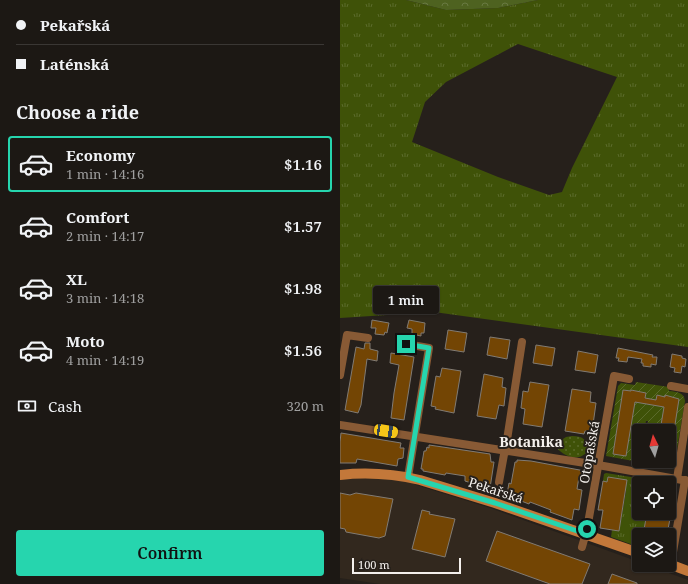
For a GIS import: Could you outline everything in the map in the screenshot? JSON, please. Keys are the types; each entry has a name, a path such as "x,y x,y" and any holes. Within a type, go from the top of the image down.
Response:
{"street":[{"path":"340,375 347,335 368,338"},
{"path":"507,440 522,342"},
{"path":"406,344 429,348 408,477"},
{"name":"Otopašská","path":"582,547 586,534 614,376 629,379"},
{"path":"671,386 688,389"},
{"path":"676,528 683,480 688,407"},
{"path":"340,425 505,450 683,480"},
{"path":"499,482 505,450"},
{"name":"Pekařská","path":"340,475 371,473 408,477 495,503 632,550"},
{"path":"676,566 688,570"}],"shaded area":[{"path":"376,478 411,482 416,485 490,508 632,559 632,572 666,572 688,580 688,584 380,584 340,578 340,479"}],"green space":[{"path":"340,0 406,0 446,10 498,8 538,0 688,0 688,347 434,312 340,318","holes":["518,44 617,77 572,168 562,192 549,195 498,177 412,142 425,102 446,82"]},
{"path":"406,0 538,0 498,8 446,10"},
{"path":"636,382 669,387 669,391 682,394 685,401 676,455 676,419 663,417 662,424 647,424 648,421 646,421 645,424 632,424 632,461 606,456 618,386 621,383 635,385","holes":["623,390 646,394 644,403 622,400","657,395 679,399 677,409 653,405","620,410 633,412 626,456 613,454"]},
{"path":"572,436 582,438 586,441 588,451 584,455 579,457 570,457 557,449 554,445 566,437"},
{"path":"606,473 632,477 632,520 646,520 644,528 632,528 632,544 611,537 612,530 621,520 626,491 603,481 604,474"}],"building":[{"path":"372,320 389,323 387,333 385,332 384,335 375,334 376,328 371,328"},
{"path":"409,320 425,323 424,333 421,333 421,336 412,334 412,329 407,328"},
{"path":"448,330 467,333 464,352 445,349"},
{"path":"490,337 510,340 507,359 487,355"},
{"path":"365,343 370,343 370,349 378,351 377,361 367,359 361,405 358,413 345,410 356,347 364,349"},
{"path":"536,345 555,348 552,366 533,363"},
{"path":"618,348 653,355 652,357 657,357 656,365 651,364 651,367 643,366 643,363 641,363 642,359 628,357 627,362 618,361 619,358 616,358"},
{"path":"578,351 598,355 595,373 575,370"},
{"path":"391,353 414,357 404,420 391,418 399,365 390,363"},
{"path":"672,354 682,356 682,358 686,359 685,367 682,366 681,373 674,372 675,368 670,367"},
{"path":"442,368 461,371 454,413 435,409 436,407 431,406 436,376 440,377"},
{"path":"484,374 503,378 502,387 506,388 504,406 499,405 496,419 477,416"},
{"path":"530,382 549,385 542,427 523,424 525,409 521,408 523,391 528,392"},
{"path":"572,389 591,392 590,402 596,403 592,432 585,431 584,434 565,431"},
{"path":"623,390 646,393 645,398 656,400 657,395 665,397 665,395 679,399 675,424 661,424 664,407 635,402 626,456 613,454"},
{"path":"341,433 401,443 400,448 404,448 403,458 398,459 397,466 357,459 356,463 340,463"},
{"path":"429,445 490,454 491,462 494,462 490,488 485,486 484,490 478,487 478,485 465,481 465,476 446,473 445,475 423,471 423,469 421,469 424,451 426,451 427,447 429,448"},
{"path":"517,460 531,461 585,471 584,478 579,477 577,489 582,490 579,510 574,509 572,520 550,512 551,510 530,502 529,504 507,494 509,483 511,484 515,462 517,462"},
{"path":"608,477 627,480 619,531 600,528 603,510 598,510 603,481 607,482"},
{"path":"340,493 350,495 356,493 393,499 385,536 379,538 346,532 345,529 340,528"},
{"path":"422,510 430,512 429,514 455,519 445,557 412,549"},
{"path":"646,520 670,520 668,528 644,528"},
{"path":"497,531 590,564 582,584 550,584 486,561"},
{"path":"612,574 637,583 637,584 608,584"}],"district":[{"name":"Botanika","path":"531,441"}],"route":[{"path":"406,344 429,348 408,477 495,503 586,534 587,529"}]}
